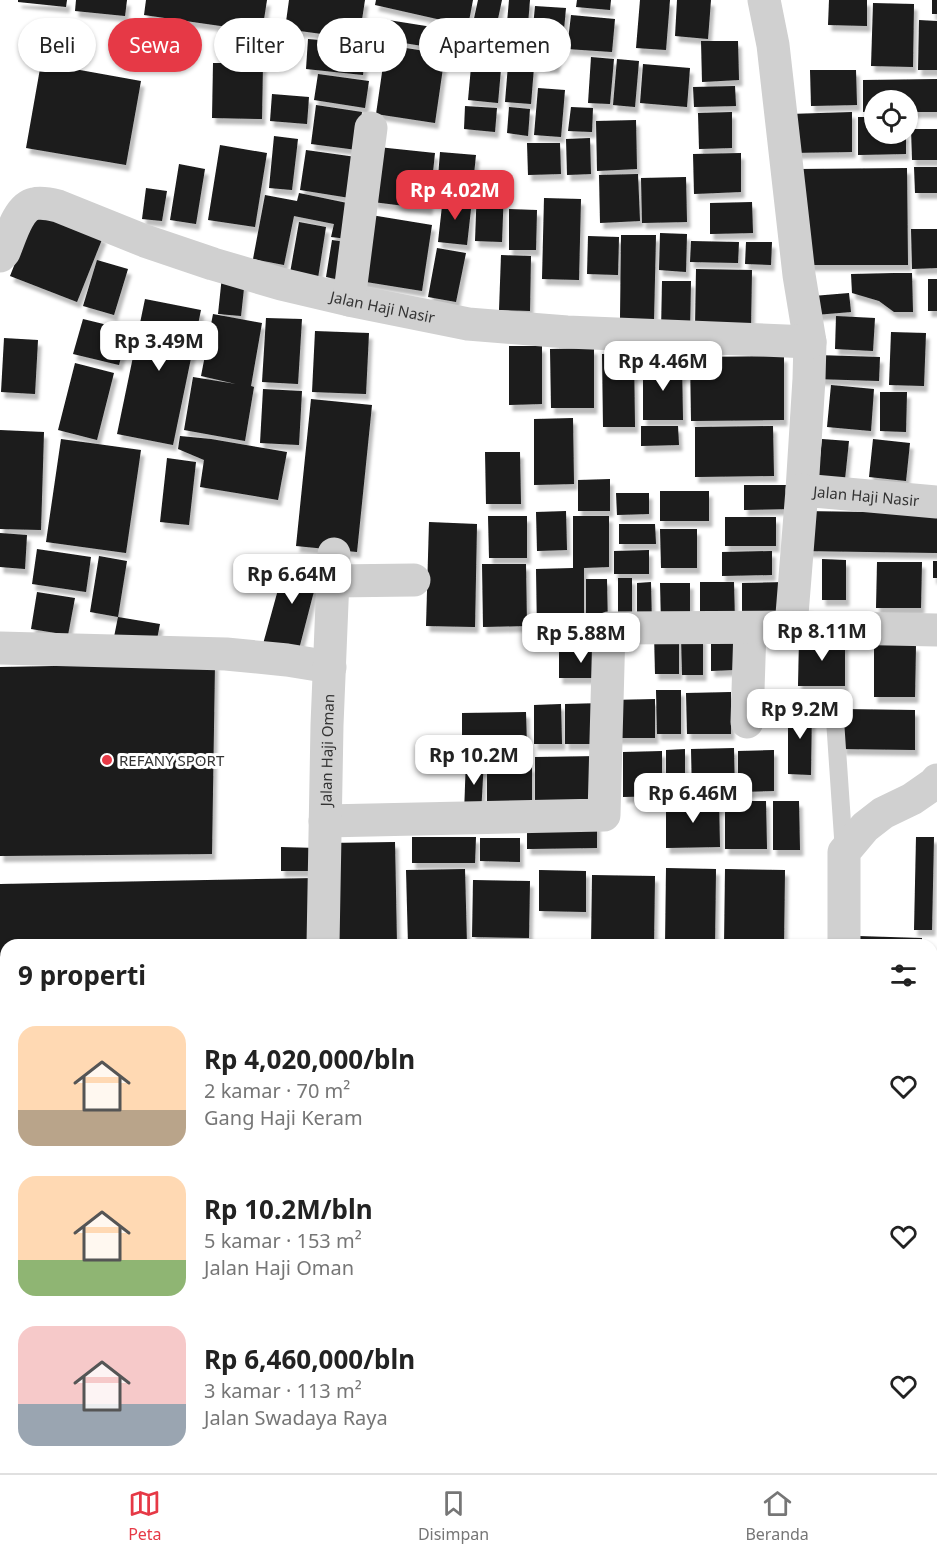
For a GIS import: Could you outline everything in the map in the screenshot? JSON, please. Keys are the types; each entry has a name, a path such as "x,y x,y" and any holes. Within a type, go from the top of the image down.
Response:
{"street":[{"name":"Jalan Haji Nasir","path":"764,0 773,45 799,275 810,342 802,490 937,502"},
{"path":"349,300 371,128"},
{"name":"Jalan Haji Nasir","path":"0,256 25,207 45,203 58,206 145,241 281,284 468,324 567,332 810,342"},
{"path":"791,627 802,490"},
{"name":"Jalan Haji Oman","path":"323,939 327,725 334,568 414,580"},
{"path":"325,821 604,815 609,628 791,627 937,630"},
{"path":"747,722 750,628"},
{"path":"0,648 226,654 330,667"},
{"path":"844,939 844,852 865,827 883,813 912,799 937,780"}],"lane":[{"path":"834,705 844,852"}],"building":[{"path":"18,0 67,0 66,7 18,2"},
{"path":"76,0 127,0 125,16 75,11"},
{"path":"146,0 267,0 264,18 214,18 214,25 202,23 202,18 165,18 144,15"},
{"path":"289,0 365,0 362,18 317,18 317,33 305,32 305,18 287,18"},
{"path":"376,0 473,0 470,18 433,18 375,5"},
{"path":"478,0 502,0 498,18 474,18"},
{"path":"509,0 530,0 528,18 507,18"},
{"path":"577,0 611,0 610,10 576,7"},
{"path":"640,0 670,0 666,50 636,48"},
{"path":"677,0 711,0 708,39 675,36"},
{"path":"829,0 867,0 867,26 828,25"},
{"path":"932,0 937,0 937,14 932,14"},
{"path":"873,3 914,4 913,67 871,66"},
{"path":"535,6 566,8 565,18 534,18"},
{"path":"571,15 615,19 612,52 571,49"},
{"path":"919,20 937,21 937,70 918,70"},
{"path":"407,23 419,25 419,45 407,44"},
{"path":"308,39 317,40 317,70 306,69"},
{"path":"701,41 738,41 739,80 702,82"},
{"path":"407,48 419,50 419,72 442,72 435,123 376,114 382,72 407,72"},
{"path":"591,57 614,59 610,104 588,103"},
{"path":"617,59 639,61 635,107 613,105"},
{"path":"213,63 214,72 263,72 262,119 212,118"},
{"path":"643,64 690,68 687,107 640,103"},
{"path":"810,70 856,70 857,105 811,106"},
{"path":"39,72 91,72 141,81 126,165 26,148"},
{"path":"334,72 363,72 363,75"},
{"path":"471,72 501,72 498,103 468,100"},
{"path":"507,72 534,72 531,104 505,102"},
{"path":"318,74 369,81 365,108 314,100"},
{"path":"937,79 937,112 918,112 918,90 864,90 863,112 863,80"},
{"path":"735,86 736,106 694,107 693,87"},
{"path":"538,88 565,90 561,137 534,135"},
{"path":"272,94 309,97 307,124 270,121"},
{"path":"316,105 362,112 357,150 311,144"},
{"path":"465,106 497,108 495,132 464,129"},
{"path":"509,107 530,109 528,136 507,133"},
{"path":"571,107 593,108 592,132 568,131"},
{"path":"732,112 732,148 699,149 698,113"},
{"path":"852,112 852,152 789,153 789,114"},
{"path":"858,117 864,117 864,144 906,144 906,154 858,155"},
{"path":"636,120 637,169 597,171 596,121"},
{"path":"918,129 937,129 937,160 912,160 911,144 918,144"},
{"path":"274,136 298,139 292,190 269,188"},
{"path":"590,138 591,174 567,175 566,139"},
{"path":"527,143 560,143 561,174 528,175"},
{"path":"220,145 267,153 255,227 208,220"},
{"path":"378,147 435,153 429,209 373,202"},
{"path":"306,150 356,157 350,198 300,190"},
{"path":"440,152 476,155 472,193 437,190"},
{"path":"741,153 741,192 694,194 693,154"},
{"path":"179,164 205,169 196,224 170,220"},
{"path":"914,167 937,167 937,193 915,193"},
{"path":"907,168 908,265 800,265 799,169"},
{"path":"638,174 640,221 600,223 599,175"},
{"path":"686,177 687,222 642,223 641,178"},
{"path":"477,187 504,188 502,242 475,241"},
{"path":"146,188 167,191 162,221 142,219"},
{"path":"299,193 352,204 348,239 331,237 334,224 294,216 284,265 253,259 265,195 297,201"},
{"path":"443,197 472,200 467,245 438,242"},
{"path":"544,198 581,199 579,280 542,279"},
{"path":"752,202 753,233 710,234 710,203"},
{"path":"509,209 537,210 536,250 509,250"},
{"path":"36,211 103,237 77,302 10,276"},
{"path":"371,215 432,225 422,291 360,281"},
{"path":"299,222 326,227 318,278 290,273"},
{"path":"911,229 937,229 937,268 912,269"},
{"path":"660,233 687,234 686,272 659,270"},
{"path":"621,235 656,235 654,320 620,319"},
{"path":"588,236 619,237 618,275 587,274"},
{"path":"332,240 352,243 345,281 326,277"},
{"path":"691,241 739,242 738,263 690,262"},
{"path":"746,242 772,242 771,265 745,264"},
{"path":"437,248 466,253 456,302 428,297"},
{"path":"501,255 531,256 530,311 499,310"},
{"path":"97,260 128,269 114,315 83,306"},
{"path":"696,269 752,270 751,328 695,327"},
{"path":"912,273 913,312 894,312 879,301 852,293 851,274"},
{"path":"222,276 245,279 241,316 218,314"},
{"path":"928,279 937,279 937,311 928,311"},
{"path":"662,281 691,281 690,332 661,331"},
{"path":"849,293 851,312 815,315 813,296"},
{"path":"145,299 201,310 173,445 117,434"},
{"path":"213,314 262,323 251,386 254,387 245,441 184,430 193,377 236,384 201,376"},
{"path":"836,316 875,318 873,351 835,349"},
{"path":"266,318 302,319 298,384 262,382"},
{"path":"83,319 128,330 119,365 73,354"},
{"path":"315,331 369,333 366,394 312,392"},
{"path":"891,332 926,333 924,386 889,385"},
{"path":"4,338 38,340 35,394 1,392"},
{"path":"509,346 542,346 542,404 509,405"},
{"path":"594,348 594,408 551,408 550,349"},
{"path":"602,354 634,354 635,427 603,427"},
{"path":"817,355 880,357 879,381 816,379"},
{"path":"784,356 784,420 691,421 690,357"},
{"path":"75,363 114,373 97,440 58,430"},
{"path":"643,363 682,363 683,420 643,420"},
{"path":"831,385 874,389 871,431 827,427"},
{"path":"263,389 302,391 299,445 260,443"},
{"path":"880,392 907,392 906,432 880,431"},
{"path":"311,399 372,405 357,552 296,546"},
{"path":"573,418 574,484 534,485 534,419"},
{"path":"641,426 678,426 679,445 641,446"},
{"path":"773,426 774,476 695,477 695,427"},
{"path":"0,430 44,432 41,530 0,529"},
{"path":"180,436 287,452 278,500 200,487 204,460 178,449"},
{"path":"61,439 141,450 126,553 46,542"},
{"path":"822,439 849,441 845,479 818,476"},
{"path":"873,439 910,443 906,481 869,477"},
{"path":"485,452 520,452 521,504 486,504"},
{"path":"167,458 196,462 189,525 160,522"},
{"path":"610,479 610,511 578,511 578,480"},
{"path":"744,485 792,485 793,509 744,510"},
{"path":"660,491 709,491 709,521 660,521"},
{"path":"616,493 649,493 649,514 617,515"},
{"path":"566,511 567,550 537,551 536,512"},
{"path":"804,511 937,513 937,553 803,551"},
{"path":"488,516 527,516 527,558 489,558"},
{"path":"573,516 609,516 609,567 584,568 584,633 537,633 536,569 573,568"},
{"path":"725,517 776,517 776,546 725,546"},
{"path":"429,522 477,524 475,627 426,626"},
{"path":"619,524 655,524 656,544 619,544"},
{"path":"660,529 697,529 697,568 661,568"},
{"path":"0,533 27,535 25,569 0,567"},
{"path":"37,549 91,557 86,592 32,584"},
{"path":"649,550 649,574 614,574 614,551"},
{"path":"772,551 772,575 722,576 722,552"},
{"path":"99,556 127,561 118,617 90,612"},
{"path":"287,557 322,567 298,653 263,644"},
{"path":"822,559 846,560 846,600 822,600"},
{"path":"933,561 937,561 937,578 933,578"},
{"path":"877,562 922,562 921,608 876,608"},
{"path":"482,564 526,564 527,626 483,627"},
{"path":"618,578 632,578 632,626 618,626"},
{"path":"586,579 607,579 608,631 586,632"},
{"path":"651,582 652,626 637,626 637,583"},
{"path":"700,582 734,582 735,623 700,623"},
{"path":"785,582 785,623 742,624 742,583"},
{"path":"660,583 690,583 690,624 661,624"},
{"path":"37,592 75,598 68,635 31,629"},
{"path":"118,617 160,624 155,649 113,642"},
{"path":"711,631 733,631 734,670 711,671"},
{"path":"654,634 679,634 679,674 655,674"},
{"path":"681,637 703,637 703,675 682,675"},
{"path":"799,638 845,638 845,686 798,686"},
{"path":"874,644 916,645 915,697 874,697"},
{"path":"559,650 603,650 604,678 559,678"},
{"name":"REFANY SPORT","path":"215,663 212,854 0,856 0,667"},
{"path":"656,690 681,690 681,734 657,734"},
{"path":"731,692 731,734 687,734 686,693"},
{"path":"655,699 655,738 612,738 611,700"},
{"path":"602,703 602,744 565,744 565,704"},
{"path":"561,704 562,744 534,744 534,705"},
{"path":"788,705 812,705 811,775 788,774"},
{"path":"843,709 915,710 915,750 842,749"},
{"path":"526,712 527,747 462,748 462,713"},
{"path":"734,748 735,795 692,795 691,749"},
{"path":"685,749 685,794 666,794 666,750"},
{"path":"774,750 774,791 738,792 738,751"},
{"path":"662,751 662,796 623,797 623,752"},
{"path":"599,756 600,801 535,802 535,757"},
{"path":"466,758 484,759 481,814 464,814"},
{"path":"487,766 532,766 532,806 487,806"},
{"path":"719,799 720,847 666,848 666,800"},
{"path":"725,801 766,801 767,849 725,849"},
{"path":"773,801 799,801 800,850 773,850"},
{"path":"527,820 597,820 597,848 527,849"},
{"path":"412,837 476,837 475,863 412,863"},
{"path":"916,837 934,837 932,930 914,930"},
{"path":"480,838 520,838 520,862 480,861"},
{"path":"395,842 397,939 330,939 327,843"},
{"path":"281,847 318,848 318,871 281,871"},
{"path":"666,868 716,869 715,939 665,939"},
{"path":"465,869 467,939 408,939 406,870"},
{"path":"725,869 785,870 784,939 724,939"},
{"path":"539,870 586,871 586,912 539,911"},
{"path":"592,875 655,876 654,939 591,939"},
{"path":"315,878 316,939 0,939 0,884"},
{"path":"473,880 530,881 529,938 472,937"},
{"path":"858,936 922,938 922,939 858,939"}],"place":[{"name":"REFANY SPORT","path":"107,760"}]}
